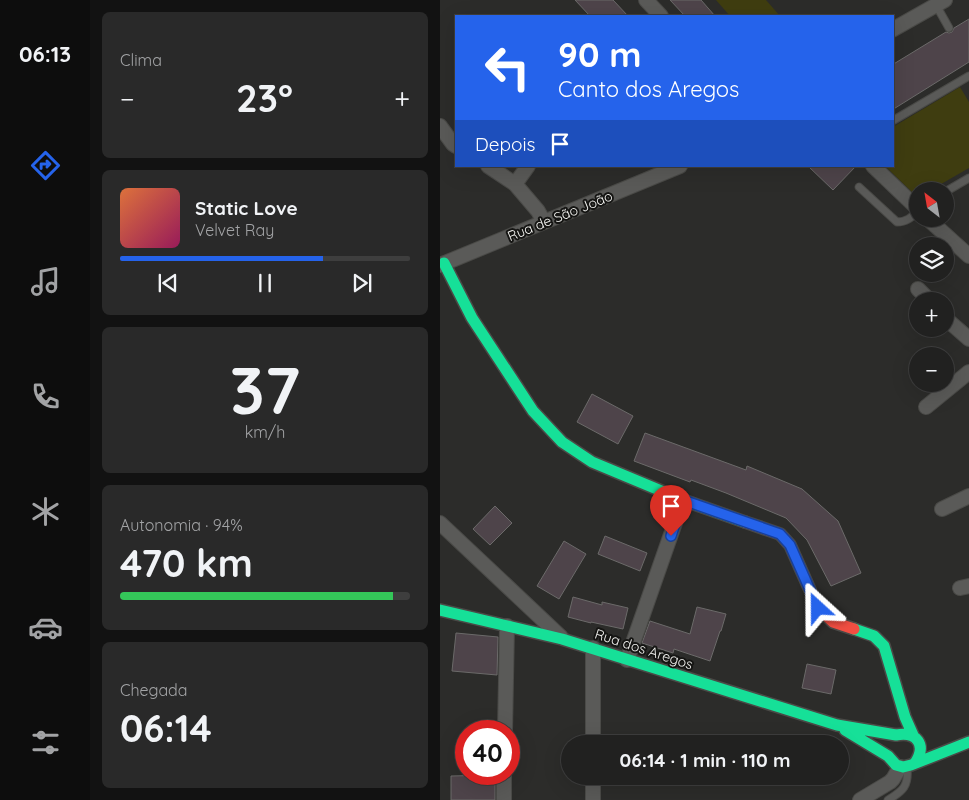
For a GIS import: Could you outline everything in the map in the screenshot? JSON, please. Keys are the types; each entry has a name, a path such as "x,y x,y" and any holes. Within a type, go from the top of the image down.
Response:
{"street":[{"path":"646,0 660,15"},
{"path":"894,29 940,2"},
{"path":"440,126 455,145"},
{"path":"490,167 515,184 538,211 544,222"},
{"path":"515,184 527,167"},
{"name":"Rua de São João","path":"442,264 678,167"},
{"path":"874,167 909,201"},
{"path":"938,228 969,256"},
{"path":"442,264 472,318 534,412 562,442 592,462 683,500 780,534 790,545 818,608 833,622 874,636 884,646 905,717 916,740 920,754 890,782 860,800"},
{"path":"918,288 922,292"},
{"path":"954,326 969,339"},
{"path":"926,407 969,372"},
{"path":"942,509 969,496"},
{"path":"627,660 683,500"},
{"path":"440,523 562,638"},
{"name":"Rua dos Aregos","path":"440,610 562,638 837,725"},
{"path":"505,720 506,626"},
{"path":"593,648 593,735"},
{"path":"837,725 896,735 904,733 935,747 966,743"},
{"path":"837,725 888,756"},
{"path":"896,735 887,747 888,756 891,761 907,766 966,743"},
{"path":"504,785 504,800"},
{"path":"593,785 593,800"}],"lane":[{"path":"940,2 949,28"},
{"path":"894,120 969,76"},
{"path":"954,187 969,178"},
{"path":"859,187 897,222 909,219"},
{"path":"888,800 905,787 908,778 907,766"}],"shaded area":[{"path":"716,0 766,0 779,15 729,15"},
{"path":"960,87 969,102 969,168 945,182 909,182 909,189 886,167 894,167 894,126"}],"building":[{"path":"575,0 613,0 627,15 589,15"},
{"path":"670,0 701,0 714,15 684,15"},
{"path":"969,19 969,62 894,109 894,64 946,32 952,32 954,28"},
{"path":"809,167 855,167 833,190"},
{"path":"592,394 633,416 618,444 577,422"},
{"path":"645,433 746,470 747,466 802,489 838,521 861,573 831,586 807,540 786,518 726,493 634,461"},
{"path":"495,506 512,523 490,545 473,529"},
{"path":"605,536 647,553 640,571 598,554"},
{"path":"564,541 586,554 559,599 537,586"},
{"path":"573,597 602,605 602,602 628,608 623,629 568,617"},
{"path":"697,607 726,614 710,661 674,649 673,653 642,643 650,621 690,634"},
{"path":"456,633 498,637 497,675 452,671"},
{"path":"807,664 836,670 831,694 802,688"},
{"path":"451,776 455,776 455,785 495,785 495,800 451,800"}],"traffic: fast":[{"path":"444,263 472,318 533,411 562,442 592,462 683,500 745,522"},
{"path":"440,610 562,639 837,725 896,735 910,735 920,745 915,763"},
{"path":"854,629 874,636 884,646 905,717 913,735"},
{"path":"845,730 888,756 896,765 903,767 969,742"}],"traffic: jam":[{"path":"745,522 780,534 790,545 818,608 833,622 854,629"}],"route":[{"path":"671,536 683,500 780,534 790,545 818,608"}]}
